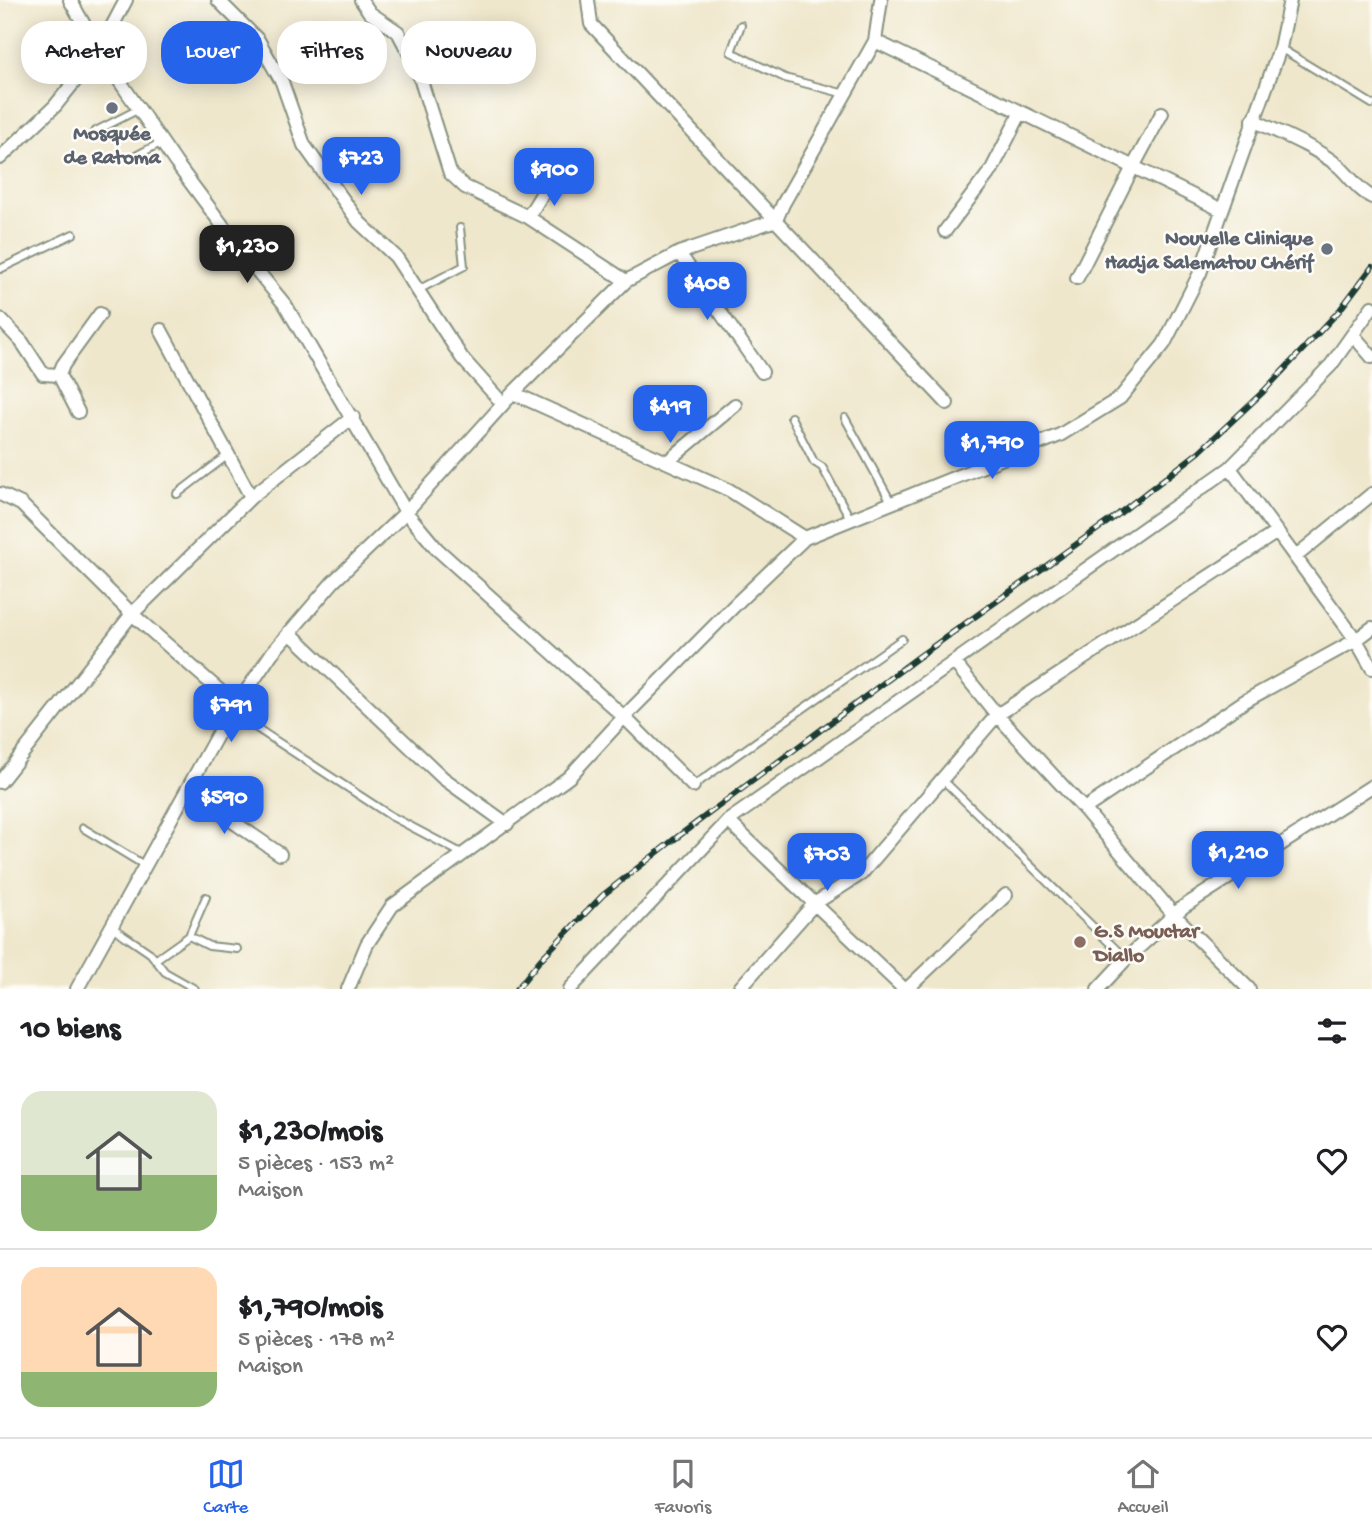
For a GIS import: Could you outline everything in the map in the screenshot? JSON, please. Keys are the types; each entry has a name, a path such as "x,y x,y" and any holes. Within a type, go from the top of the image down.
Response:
{"street":[{"path":"70,0 82,21"},
{"path":"115,21 126,0"},
{"path":"218,0 258,40 282,82 304,145 359,222 396,257 462,358 503,404"},
{"path":"361,0 370,13 398,32 417,68 450,173 464,187 528,217 626,281"},
{"path":"588,0 591,24 947,403"},
{"path":"77,989 234,709 289,632 333,582 406,512 513,393 626,281 679,253 776,220 874,41 881,0"},
{"path":"348,989 367,944 392,906 569,777 624,717 805,538 1060,435 1120,398 1164,344 1200,273 1280,47 1290,0"},
{"path":"874,41 1222,209"},
{"path":"0,158 55,106 73,84"},
{"path":"122,84 246,257 286,306 406,512 437,549 624,717 693,786"},
{"path":"945,230 992,169 1021,112"},
{"path":"1077,278 1133,166 1163,113"},
{"path":"1254,120 1314,149 1338,166 1364,193 1372,197"},
{"path":"528,217 550,181"},
{"path":"679,253 762,372"},
{"path":"572,988 728,821 1230,468 1331,365 1372,307"},
{"path":"58,375 100,314"},
{"path":"0,319 22,342 43,374 58,375"},
{"path":"160,330 251,497"},
{"path":"1353,335 1372,357"},
{"path":"58,375 78,412"},
{"path":"513,393 729,490 805,538"},
{"path":"667,462 735,404"},
{"path":"0,782 132,614 251,497 353,417"},
{"path":"1230,468 1356,640 1372,668"},
{"path":"0,494 21,503 132,614 234,709"},
{"path":"1295,557 1372,494"},
{"path":"739,989 814,904 861,874 997,715 1277,532"},
{"path":"1084,809 1245,701 1356,640 1372,628"},
{"path":"289,632 443,778 507,824"},
{"path":"955,663 997,715 1084,809 1174,915 1249,989"},
{"path":"1098,989 1174,915 1284,840 1372,786"},
{"path":"187,790 281,854"},
{"path":"728,821 906,989 1006,895"}],"lane":[{"path":"741,25 731,52 785,78 845,94"},
{"path":"1280,47 1372,104"},
{"path":"94,132 139,108"},
{"path":"132,158 162,142"},
{"path":"418,290 464,265 460,228"},
{"path":"0,269 73,234"},
{"path":"791,417 814,463 822,467 851,520"},
{"path":"845,418 892,503"},
{"path":"177,494 228,455"},
{"path":"693,786 902,639"},
{"path":"234,709 391,816 463,854"},
{"path":"943,780 1126,959"},
{"path":"83,828 146,866"},
{"path":"155,960 189,936 206,897"},
{"path":"112,927 150,953 165,972 195,989"},
{"path":"189,936 209,946 237,949"}],"railway":[{"path":"517,989 540,960 603,895 917,658 1116,516 1199,452 1263,392 1339,311 1372,267"}],"place":[{"name":"Mosquée de Ratoma","path":"112,108"},
{"name":"Nouvelle Clinique Hadja Salematou Chérif","path":"1327,249"},
{"name":"G.S Mouctar Diallo","path":"1080,942"}]}
